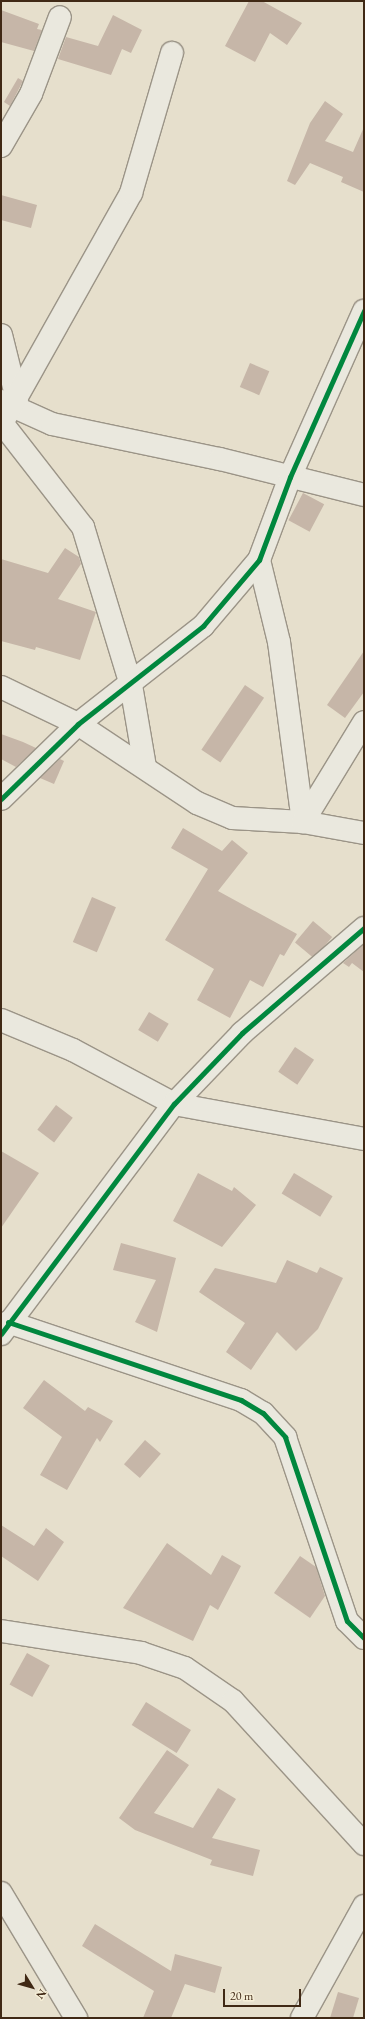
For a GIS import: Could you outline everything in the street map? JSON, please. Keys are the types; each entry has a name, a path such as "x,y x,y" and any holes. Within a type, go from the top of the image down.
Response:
{"street":[{"path":"1,146 31,94 60,17"},
{"path":"7,411 132,193 172,53"},
{"path":"1,799 78,724 131,685 204,626 259,560 290,477 364,311"},
{"path":"1,335 7,411 83,527 131,685 145,767"},
{"path":"7,411 52,424 364,495"},
{"path":"259,560 278,642 303,822"},
{"path":"1,687 78,724 145,767 197,803 232,818 303,822 364,833"},
{"path":"303,822 364,722"},
{"path":"364,928 242,1032 174,1104 5,1328 241,1400 263,1413 286,1437 347,1621 364,1638"},
{"path":"1,1020 73,1050 174,1104 364,1139"},
{"path":"1,1631 141,1653 185,1668 233,1701 364,1844"},
{"path":"1,1893 76,2018"},
{"path":"302,2018 364,1906"}],"building":[{"path":"249,1 262,1 302,23 287,45 270,33 255,62 225,46"},
{"path":"1,10 39,24 37,29 42,30 34,51 1,42"},
{"path":"113,15 142,30 131,53 122,49 111,75 58,59 66,37 98,46"},
{"path":"18,78 23,81 10,106 4,102"},
{"path":"325,101 343,114 325,141 353,152 364,127 364,192 341,182 343,177 310,163 295,185 287,181 310,123"},
{"path":"1,195 37,205 31,228 1,220"},
{"path":"250,363 269,371 259,395 240,387"},
{"path":"303,493 324,504 310,532 288,520"},
{"path":"65,548 79,557 81,564 58,599 96,612 80,660 36,647 35,650 1,641 1,559 48,573"},
{"path":"364,651 364,692 345,718 327,705"},
{"path":"245,685 264,698 220,763 201,750"},
{"path":"1,734 36,748 16,767 1,759"},
{"path":"60,759 64,761 54,784 40,778"},
{"path":"183,828 222,851 232,840 248,853 218,891 297,934 284,956 280,954 263,987 250,980 230,1018 197,1000 214,969 165,940 208,869 171,848"},
{"path":"92,897 116,907 97,952 73,942"},
{"path":"313,921 332,937 314,959 295,942"},
{"path":"364,944 364,972 352,963 349,967 343,963"},
{"path":"149,1012 169,1024 158,1042 138,1030"},
{"path":"295,1047 314,1060 297,1085 278,1072"},
{"path":"56,1105 73,1118 54,1142 37,1130"},
{"path":"1,1151 39,1173 1,1228"},
{"path":"198,1173 232,1191 234,1187 256,1205 222,1247 173,1221"},
{"path":"294,1173 333,1196 320,1217 282,1194"},
{"path":"121,1243 176,1258 157,1332 135,1322 156,1280 113,1270"},
{"path":"287,1260 317,1273 320,1267 343,1278 318,1329 296,1351 277,1332 251,1370 226,1352 245,1323 199,1292 215,1268 276,1283"},
{"path":"44,1380 85,1411 88,1407 113,1421 100,1442 97,1438 67,1490 40,1475 62,1437 23,1408"},
{"path":"145,1440 161,1454 140,1478 124,1464"},
{"path":"1,1525 34,1546 46,1528 64,1542 38,1581 1,1556"},
{"path":"167,1543 211,1575 222,1555 241,1566 218,1610 210,1605 193,1641 123,1608"},
{"path":"300,1556 316,1567 325,1596 310,1618 274,1593"},
{"path":"27,1653 50,1666 32,1697 10,1684"},
{"path":"146,1702 191,1730 177,1753 132,1725"},
{"path":"167,1750 189,1765 154,1813 193,1828 218,1788 236,1799 212,1838 260,1850 253,1876 210,1865 212,1860 135,1830 119,1818"},
{"path":"95,1924 171,1971 175,1954 222,1967 215,1993 185,1984 171,2018 143,2018 154,1991 82,1946"},
{"path":"338,1992 359,1998 353,2018 330,2018"}],"cycle path":[{"path":"1,799 78,724 203,626 259,560 290,477 364,311"},
{"path":"1,1334 174,1104 242,1033 364,928"},
{"path":"8,1322 241,1400 263,1413 285,1437 347,1621 364,1638"}]}
